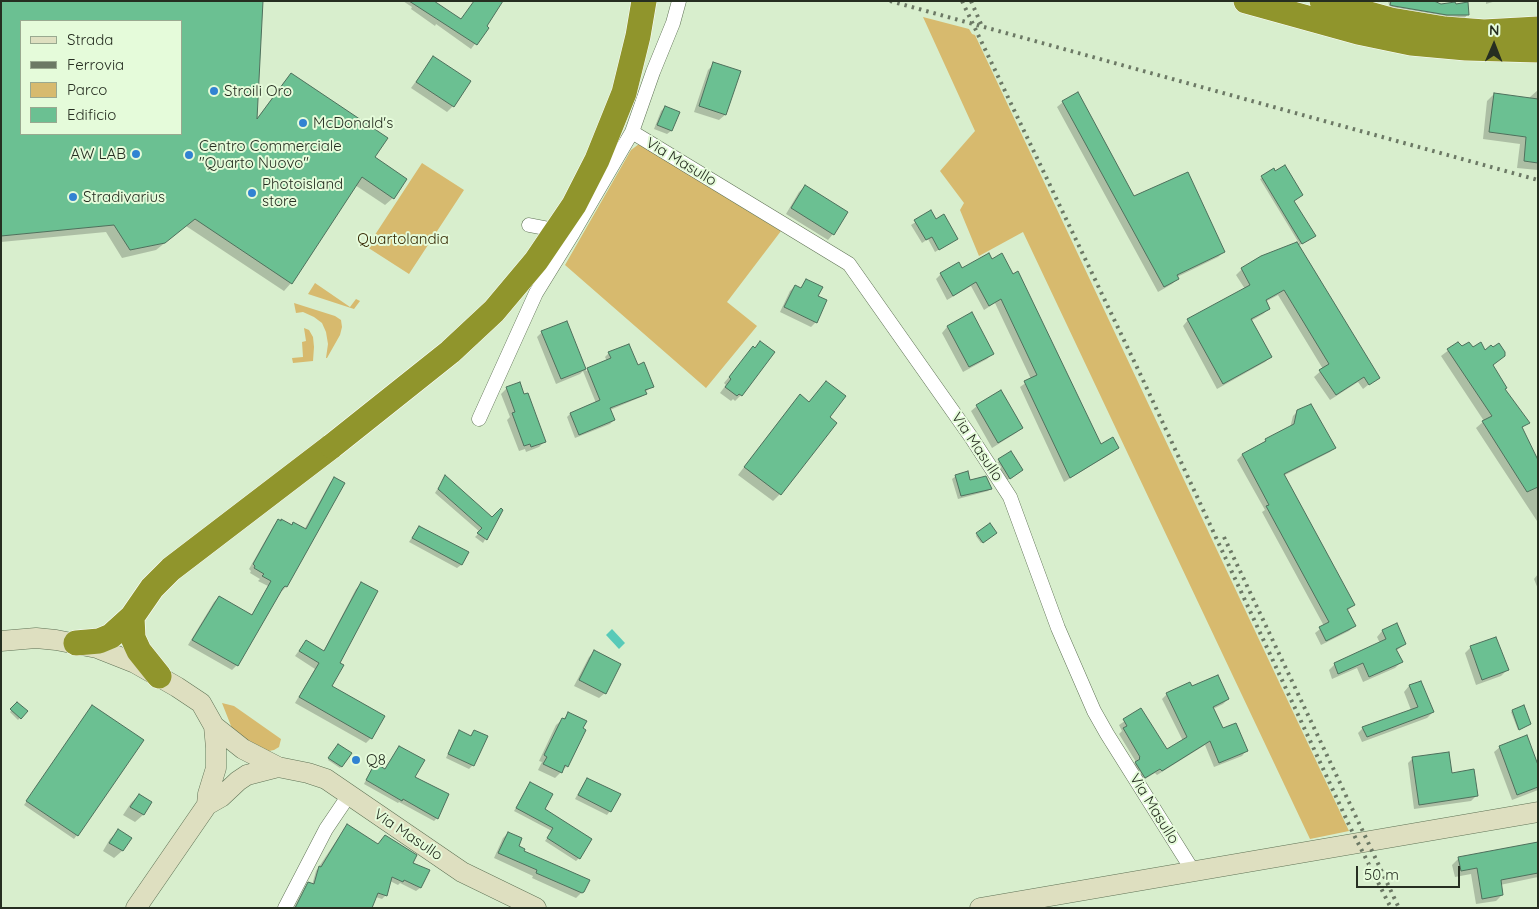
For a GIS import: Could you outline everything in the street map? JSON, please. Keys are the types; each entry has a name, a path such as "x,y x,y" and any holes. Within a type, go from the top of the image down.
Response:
{"highway":[{"path":"76,643 99,641 111,636 132,617 152,588 171,569 332,446 450,352 494,311 536,262 574,205 597,160 624,93 638,36 644,1"},
{"path":"1246,1 1358,32 1411,43 1466,48 1538,50"},
{"path":"1322,1 1391,20 1444,29 1484,32 1538,29"},
{"path":"132,617 133,638 138,651 159,676"}],"main road":[{"name":"Via Masullo","path":"1,641 36,638 76,643 117,656 159,676 201,703 214,726 243,750 278,767 317,776 326,780 462,872 536,908"},
{"name":"Via Masullo","path":"136,908 206,805 216,768 214,726"},
{"name":"Via Masullo","path":"206,805 221,797 247,775 278,767"},
{"path":"980,908 1538,812"}],"street":[{"path":"479,419 536,293 632,132 673,23 679,1"},
{"name":"Via Masullo","path":"632,132 850,264 971,437 1010,497 1058,628 1094,711 1193,871"},
{"path":"529,225 573,233"},
{"path":"286,908 326,829 349,795"}],"green space":[{"path":"923,17 969,29 975,35 1349,831 1310,839 1023,232 979,256 960,210 964,203 940,171 975,131"},
{"path":"639,144 781,231 727,302 757,326 706,388 565,265 631,150"},
{"name":"Quartolandia","path":"422,163 464,190 409,274 367,247"},
{"path":"315,283 350,307 356,299 360,301 354,309 308,294"},
{"path":"294,303 335,316 341,320 340,335 327,358 328,344 322,323 303,312 296,313"},
{"path":"304,328 309,330 313,337 313,361 293,363 292,358 303,357 302,342 306,341"},
{"path":"222,703 234,706 281,739 279,747 264,752 235,736"}],"water":[{"path":"612,629 625,643 619,649 606,635"}],"building":[{"name":"Centro Commerciale \"Quarto Nuovo\"","path":"1,1 263,1 257,119 291,73 388,138 375,157 407,179 394,199 362,177 292,284 195,219 165,243 130,250 114,225 1,236"},
{"path":"409,1 434,1 461,19 474,1 503,1 487,26 489,28 477,45"},
{"path":"1391,1 1434,1 1441,4 1468,2 1469,15 1447,15 1394,6 1390,5"},
{"path":"433,56 471,81 454,107 416,82"},
{"path":"713,62 741,71 726,115 699,106"},
{"path":"1078,92 1134,196 1188,172 1225,252 1177,275 1179,279 1164,287 1062,101"},
{"path":"1494,93 1538,99 1538,163 1524,161 1526,137 1489,132"},
{"path":"665,106 680,112 672,131 657,125"},
{"path":"1285,165 1303,195 1294,201 1316,236 1302,244 1261,176 1274,168 1275,171"},
{"path":"805,185 848,212 834,235 791,208"},
{"path":"931,210 936,219 944,214 958,239 939,250 932,237 926,240 914,220"},
{"path":"1297,242 1380,378 1369,385 1364,377 1336,395 1319,370 1329,364 1284,290 1266,300 1270,309 1251,319 1272,357 1223,384 1187,319 1250,285 1241,268 1261,256"},
{"path":"989,253 992,259 1002,253 1013,274 1018,271 1101,444 1113,437 1119,448 1070,478 1024,381 1037,375 1001,299 989,306 976,282 953,296 940,273 959,262 962,268"},
{"path":"806,279 823,287 818,296 827,300 817,323 784,307 795,285 801,288"},
{"path":"972,312 994,354 969,367 947,326"},
{"path":"567,321 586,369 561,379 541,331"},
{"path":"760,341 775,352 742,396 739,394 737,396 725,387 731,379 729,377 753,346 755,348"},
{"path":"1458,342 1462,346 1469,342 1473,347 1481,342 1485,350 1491,345 1493,347 1499,343 1505,352 1505,356 1493,365 1507,388 1505,389 1530,423 1522,427 1538,460 1538,487 1527,492 1482,421 1492,416 1447,349"},
{"path":"629,344 638,365 644,362 654,387 645,390 647,394 610,408 615,420 579,435 570,413 600,400 587,368 611,358 608,352"},
{"path":"826,381 846,396 830,417 837,423 781,495 744,467 800,394 809,402"},
{"path":"520,382 524,394 528,393 546,442 531,447 530,444 524,446 512,413 515,412 506,387"},
{"path":"1001,390 1023,428 998,443 976,405"},
{"path":"1311,404 1336,448 1284,474 1355,605 1347,609 1356,626 1326,641 1319,627 1329,622 1266,506 1269,505 1242,454 1294,424 1297,410"},
{"path":"1011,451 1023,470 1010,479 998,459"},
{"path":"968,471 970,480 986,476 992,489 961,496 955,475"},
{"path":"445,475 492,517 501,508 503,510 487,540 477,533 482,528 438,489"},
{"path":"334,477 345,483 287,587 283,588 238,666 192,640 219,596 252,615 271,581 262,576 264,574 254,568 253,564 278,519 292,525 293,522 306,529"},
{"path":"990,523 997,533 983,543 976,533"},
{"path":"419,526 469,552 462,565 412,538"},
{"path":"361,582 378,591 340,663 344,665 332,686 385,716 372,739 299,697 319,663 299,651 306,640 324,651"},
{"path":"1397,623 1406,644 1396,649 1403,662 1369,677 1363,663 1338,674 1334,663 1386,639 1382,630"},
{"path":"1496,637 1509,670 1482,680 1470,646"},
{"path":"594,650 621,664 606,694 579,680"},
{"path":"1218,675 1229,699 1213,707 1223,728 1236,723 1248,751 1219,763 1210,741 1162,771 1160,769 1145,778 1135,762 1140,757 1123,728 1127,726 1123,719 1141,708 1167,749 1187,737 1166,693 1190,682 1192,686"},
{"path":"1421,681 1434,712 1367,737 1362,727 1418,707 1409,685"},
{"path":"17,702 28,711 21,719 10,709"},
{"path":"92,705 144,740 78,836 26,801"},
{"path":"1524,705 1531,724 1519,730 1512,710"},
{"path":"568,712 587,721 583,728 586,730 568,767 565,765 562,773 543,764 547,757 544,755 562,718 565,719"},
{"path":"459,730 471,736 474,730 488,736 474,766 448,754"},
{"path":"1527,735 1538,765 1538,787 1517,795 1499,746"},
{"path":"338,744 352,753 342,767 328,758"},
{"path":"399,746 425,760 415,777 449,794 438,819 366,780 375,763 385,769"},
{"path":"1449,752 1452,773 1474,769 1478,796 1419,805 1412,757"},
{"path":"587,778 621,794 611,812 578,795"},
{"path":"530,782 553,794 545,809 592,839 580,859 547,838 553,828 516,808"},
{"path":"139,794 152,802 144,815 130,807"},
{"path":"347,824 378,844 385,835 417,855 413,863 430,870 421,888 392,877 387,896 378,893 372,908 295,908 308,882 314,884 319,866 321,867"},
{"path":"118,829 132,838 123,851 109,843"},
{"path":"508,832 522,838 519,846 525,849 524,851 590,880 584,892 582,893 536,873 537,870 498,853"},
{"path":"1538,842 1538,873 1501,880 1503,895 1482,899 1477,868 1461,871 1458,857"}],"railway":[{"path":"890,1 1538,180"},
{"path":"962,1 1143,380 1351,829 1391,908"},
{"path":"971,1 981,24"},
{"path":"1224,537 1399,908"}],"place":[{"name":"Stroili Oro","path":"214,91"},
{"name":"McDonald's","path":"303,123"},
{"name":"AW LAB","path":"136,154"},
{"name":"Centro Commerciale \"Quarto Nuovo\"","path":"189,155"},
{"name":"Photoisland store","path":"252,193"},
{"name":"Stradivarius","path":"73,197"},
{"name":"Q8","path":"356,760"}]}
